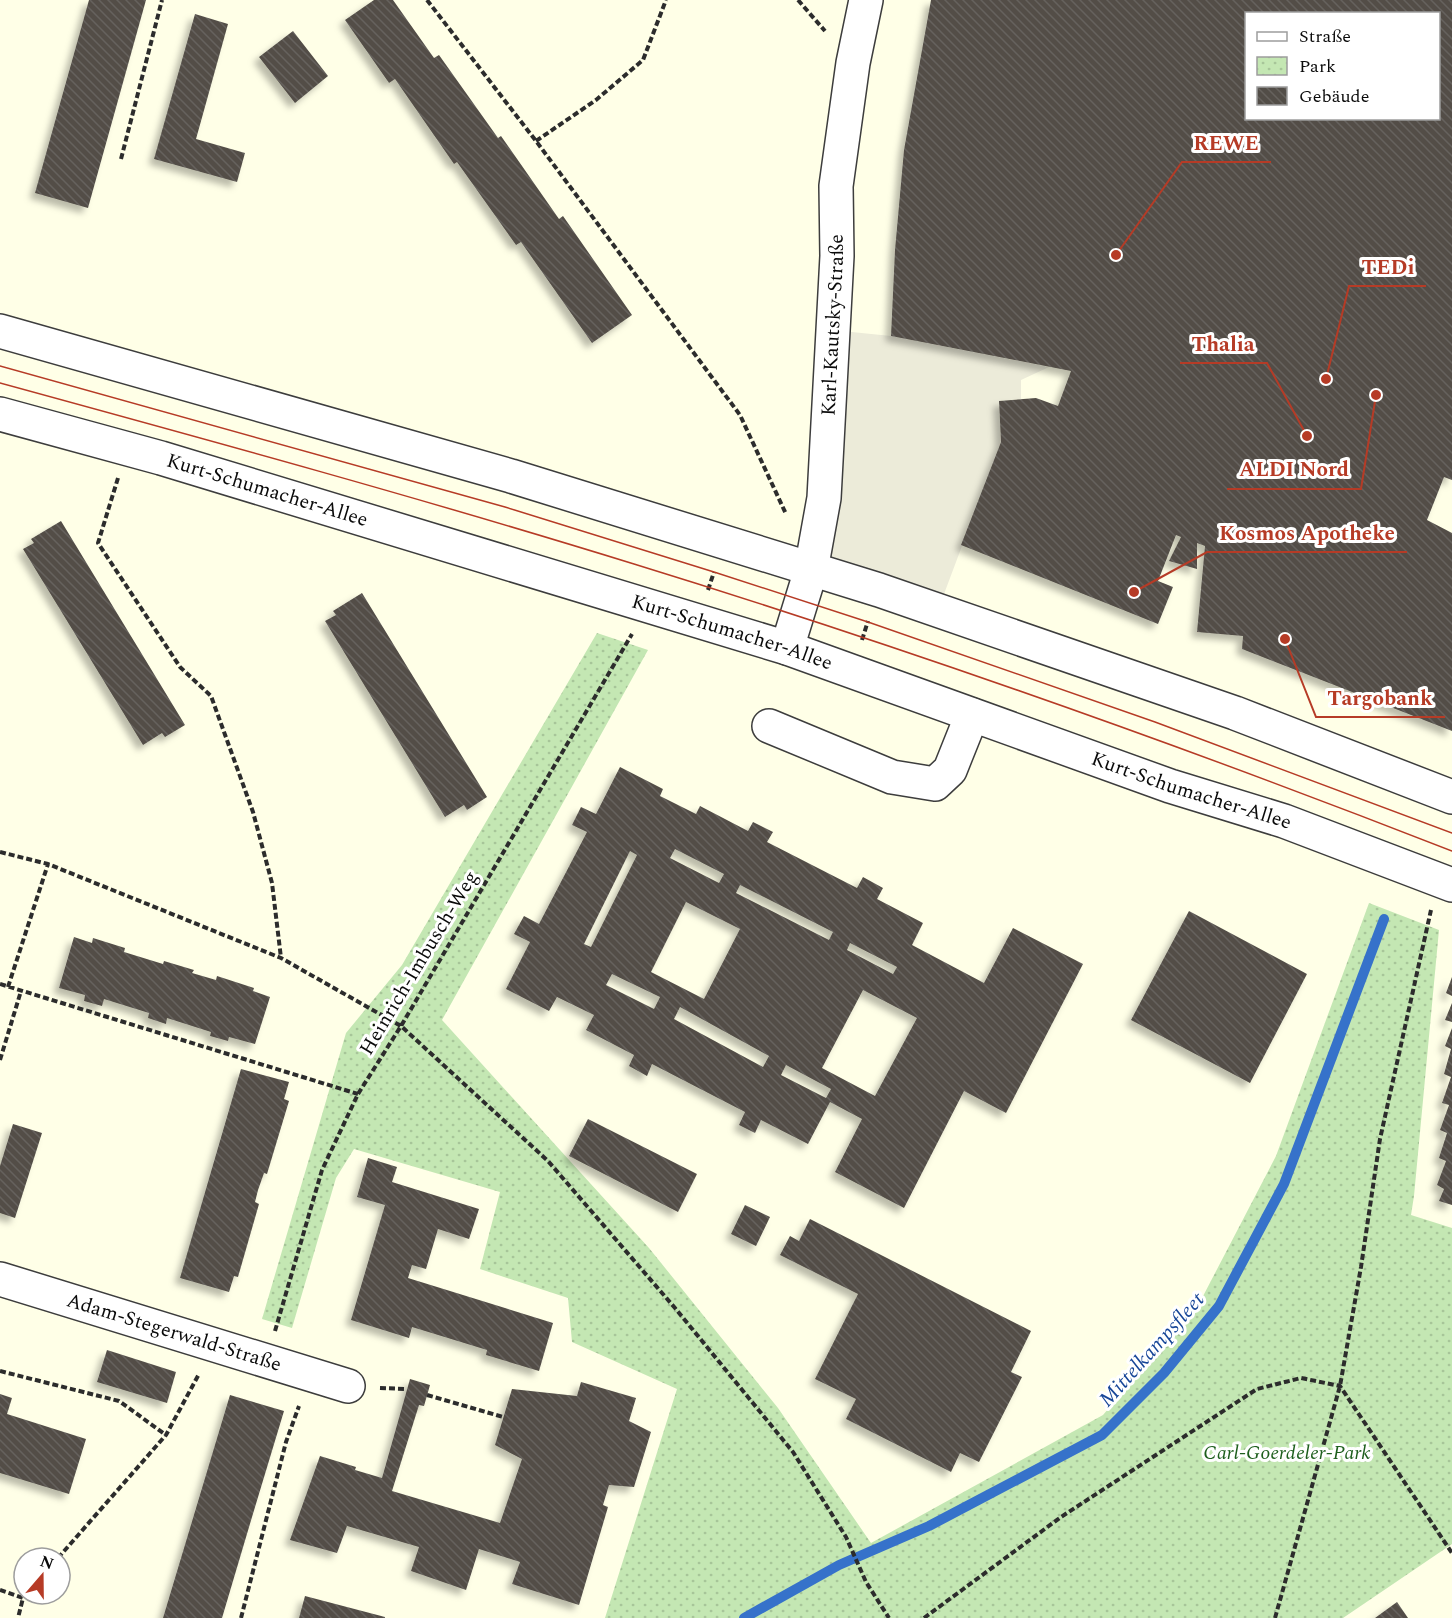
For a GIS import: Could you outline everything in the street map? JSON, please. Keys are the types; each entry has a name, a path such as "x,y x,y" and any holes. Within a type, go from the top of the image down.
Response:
{"street":[{"name":"Karl-Kautsky-Straße","path":"787,648 811,570 824,498 837,256 836,186 853,63 866,0"},
{"path":"0,331 500,473 879,590 1235,713 1452,797"},
{"name":"Kurt-Schumacher-Allee","path":"0,414 127,449 787,648 1170,786 1284,821 1445,883"},
{"path":"769,726 892,777 935,784 950,771 972,715"},
{"name":"Adam-Stegerwald-Straße","path":"0,1279 348,1386"}],"path":[{"path":"121,159 162,0"},
{"path":"427,0 536,141 740,415 788,518"},
{"path":"536,141 596,100 643,60 666,0"},
{"path":"127,449 98,543 180,667 212,696 254,812 272,883 281,958"},
{"path":"699,620 723,542"},
{"path":"850,671 879,590"},
{"name":"Heinrich-Imbusch-Weg","path":"266,1360 322,1170 358,1094 401,1026 650,605"},
{"path":"0,852 48,864 281,958 401,1026 548,1161 675,1308 793,1452 846,1537 866,1582 889,1618"},
{"path":"8,987 48,864"},
{"path":"1275,1618 1340,1386 1380,1139 1445,883"},
{"path":"0,984 358,1094"},
{"path":"0,1060 21,991"},
{"path":"69,1546 166,1435 215,1345"},
{"path":"0,1371 119,1401 166,1435"},
{"path":"241,1618 286,1442 311,1375"},
{"path":"924,1618 1061,1517 1257,1389 1301,1378 1340,1386 1452,1553"},
{"path":"427,1395 503,1417"}],"green space":[{"name":"Carl-Goerdeler-Park","path":"597,633 648,650 442,1020 649,1248 778,1408 871,1543 1103,1415 1201,1300 1276,1156 1369,903 1439,930 1411,1215 1452,1228 1452,1544 1343,1618 605,1618 677,1389 572,1342 568,1298 480,1269 500,1192 354,1149 336,1178 292,1328 262,1319 346,1033 402,965"}],"shaded area":[{"path":"832,330 891,336 1049,367 1021,380 1021,399 999,401 1001,442 938,610 811,570"}],"building":[{"path":"89,0 146,0 88,208 35,193"},
{"path":"374,0 393,0 434,58 439,55 498,138 501,136 559,219 563,216 632,315 592,343 521,242 516,245 457,162 454,164 395,79 389,83 345,20"},
{"path":"931,0 1452,0 1452,480 1444,477 1427,520 1452,533 1452,731 1242,649 1243,636 1197,632 1205,546 1197,543 1197,569 1169,561 1181,537 1176,535 1158,581 1173,587 1158,624 961,545 1001,442 999,401 1036,398 1058,406 1071,371 891,336 895,250 904,150"},
{"path":"195,14 228,24 196,139 245,153 237,182 154,159"},
{"path":"293,31 328,76 295,103 259,57"},
{"path":"61,521 185,725 165,737 162,733 143,745 23,549 34,543 31,539"},
{"path":"362,593 487,797 467,810 464,805 445,817 325,621 336,615 333,611"},
{"path":"620,767 663,789 660,796 696,814 700,806 748,831 753,822 773,832 767,842 857,888 863,877 883,888 877,899 923,923 912,945 984,983 1013,928 1083,964 1006,1113 964,1091 904,1208 835,1172 862,1119 830,1102 808,1144 761,1120 755,1133 739,1125 745,1112 652,1064 647,1076 629,1066 634,1055 586,1030 594,1015 557,997 549,1011 506,989 530,942 514,934 524,916 539,924 587,832 572,825 581,807 596,814","holes":["675,849 724,874 719,883 670,858","630,851 637,855 591,947 584,944","740,885 833,932 829,940 736,893","686,902 740,929 704,999 651,972","850,943 897,967 893,974 847,950","612,974 660,997 654,1009 606,985","863,990 917,1018 875,1096 822,1068","680,1007 769,1056 763,1067 674,1019","786,1065 831,1089 826,1098 781,1075"]},
{"path":"1189,911 1307,974 1250,1083 1131,1020"},
{"path":"74,937 92,943 93,938 125,948 124,952 163,964 164,961 194,970 192,973 216,980 217,976 254,988 253,991 270,997 255,1044 229,1037 228,1041 210,1036 211,1032 167,1018 166,1024 148,1018 149,1013 104,999 102,1006 84,1001 85,995 59,988"},
{"path":"1452,977 1452,996 1446,993"},
{"path":"1452,1003 1452,1022 1445,1020"},
{"path":"1452,1028 1452,1205 1439,1201 1444,1189 1437,1185 1446,1161 1439,1158 1447,1133 1440,1130 1449,1105 1442,1103 1451,1077 1444,1074 1451,1049 1445,1046"},
{"path":"241,1069 289,1082 284,1099 289,1101 267,1174 264,1173 258,1190 255,1202 259,1204 238,1277 234,1276 229,1292 180,1278"},
{"path":"588,1119 697,1174 678,1212 569,1156"},
{"path":"13,1124 42,1133 15,1218 0,1213 0,1166"},
{"path":"368,1158 397,1167 392,1182 479,1209 469,1239 438,1229 426,1269 412,1265 408,1278 553,1323 539,1371 486,1355 487,1350 412,1327 409,1338 351,1320 385,1205 357,1197"},
{"path":"745,1205 770,1217 756,1246 731,1234"},
{"path":"810,1219 1031,1331 1011,1372 1022,1377 979,1462 960,1453 951,1472 846,1419 856,1399 815,1379 858,1294 780,1255 790,1236 799,1241"},
{"path":"107,1350 176,1372 167,1403 97,1382"},
{"path":"410,1379 430,1385 424,1406 419,1405 392,1491 500,1523 522,1459 495,1445 512,1389 577,1396 581,1382 636,1398 629,1421 651,1432 634,1487 609,1485 603,1505 608,1507 579,1605 512,1584 520,1562 479,1549 466,1590 411,1571 419,1547 347,1526 337,1553 290,1540 320,1456 382,1478"},
{"path":"0,1394 12,1398 7,1414 86,1439 69,1494 0,1473"},
{"path":"230,1395 284,1411 222,1618 163,1618"},
{"path":"305,1596 385,1617 385,1618 299,1618"},
{"path":"1397,1602 1408,1618 1375,1618"}],"waterway":[{"name":"Mittelkampsfleet","path":"744,1618 839,1565 929,1526 1102,1435 1164,1373 1219,1306 1284,1184 1384,919"}],"tram line":[{"path":"0,366 505,507 714,572 868,622 1155,722 1452,833"},
{"path":"0,383 397,493 737,596 943,664 1148,736 1452,851"}],"place":[{"name":"REWE","path":"1116,255"},
{"name":"TEDi","path":"1326,379"},
{"name":"ALDI Nord","path":"1376,395"},
{"name":"Thalia","path":"1307,436"},
{"name":"Kosmos Apotheke","path":"1134,592"},
{"name":"Targobank","path":"1285,639"}]}
